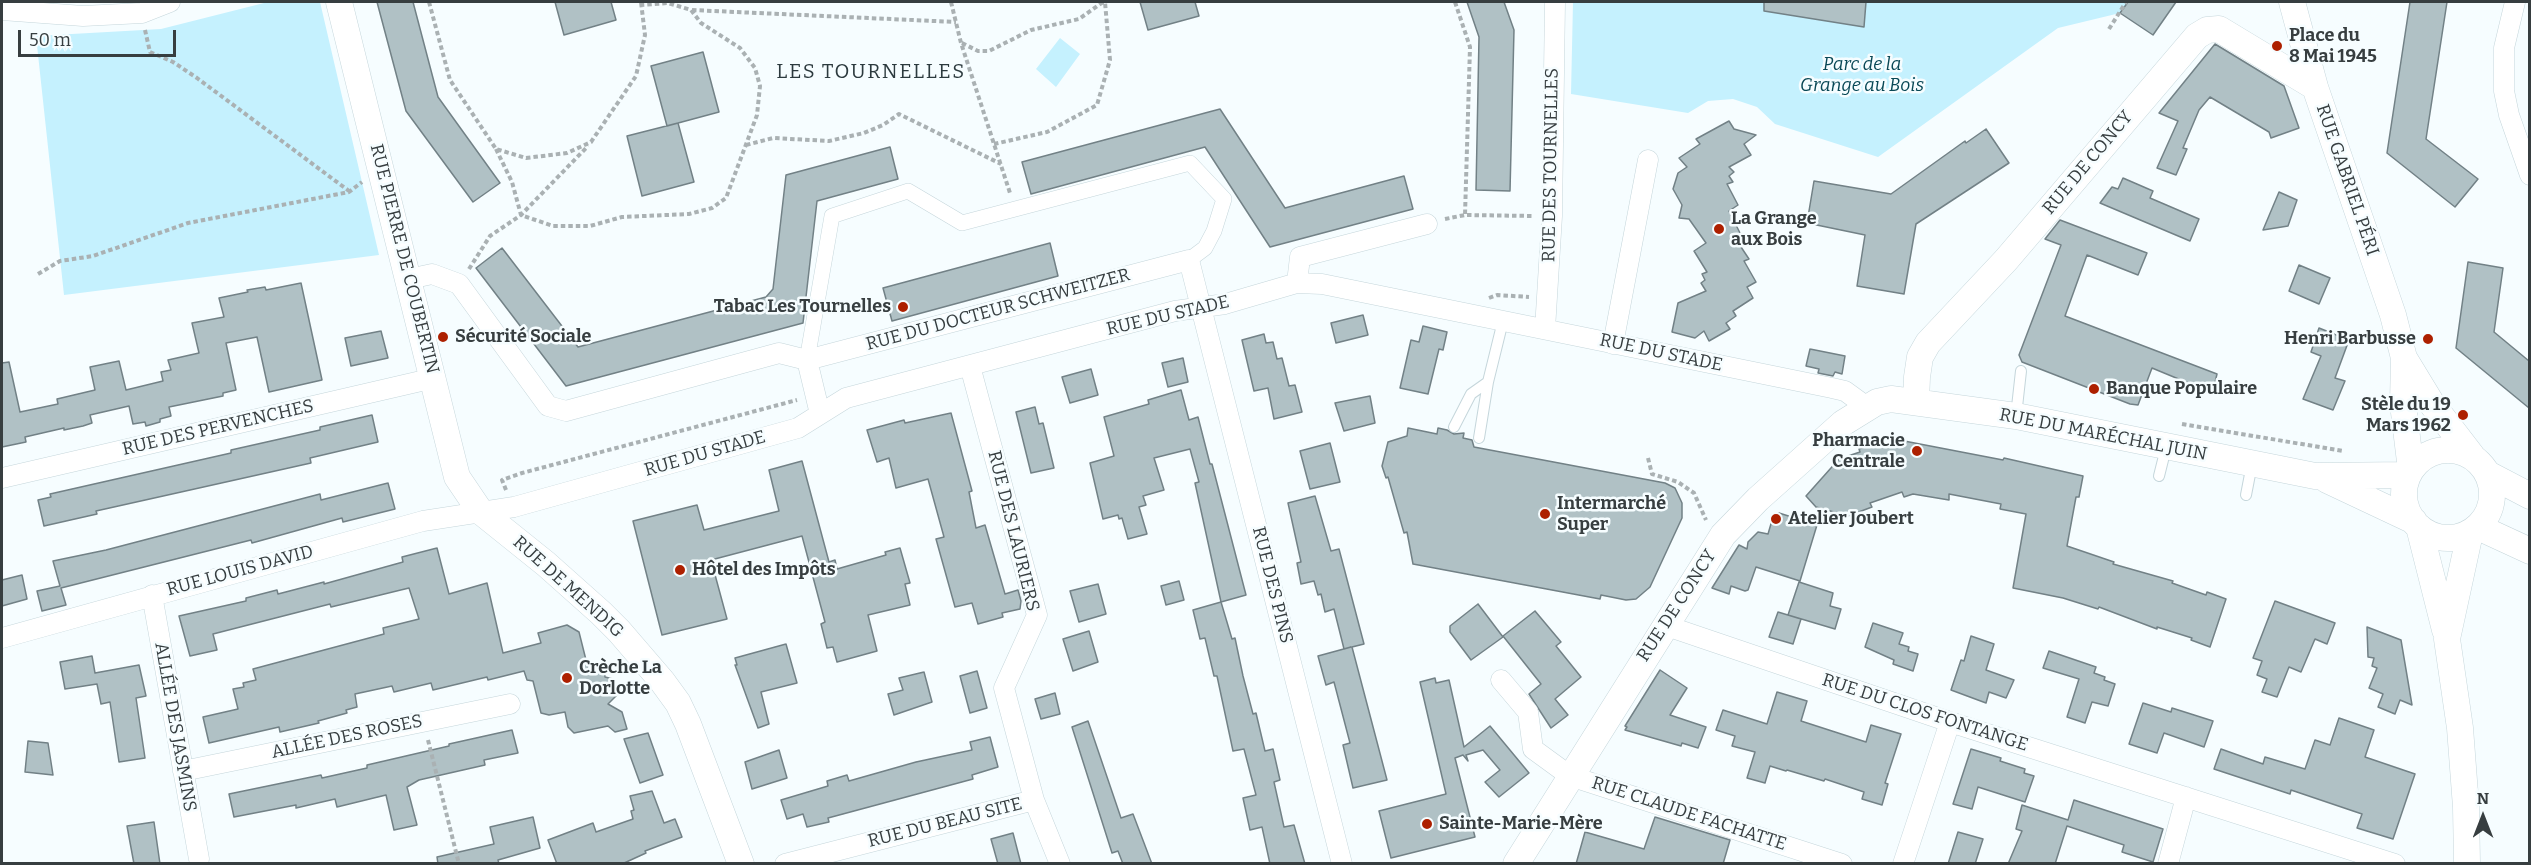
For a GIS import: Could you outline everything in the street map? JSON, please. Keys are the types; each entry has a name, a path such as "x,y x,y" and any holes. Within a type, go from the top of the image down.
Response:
{"street":[{"path":"2,10 83,16 142,13 170,2"},
{"name":"RUE PIERRE DE COUBERTIN","path":"339,2 382,167 457,477 480,511"},
{"name":"RUE DES TOURNELLES","path":"1545,329 1551,216 1555,2"},
{"name":"RUE GABRIEL PÉRI","path":"2292,2 2315,87 2393,315 2404,358 2403,404 2410,472"},
{"path":"2515,2 2504,48 2504,91 2509,115 2529,175"},
{"name":"RUE DE CONCY","path":"1916,402 1920,357 1928,343 2006,260 2197,36 2207,30 2219,29 2315,87"},
{"path":"1613,344 1648,160"},
{"path":"820,414 807,360 832,216 908,191 962,223 1190,163 1224,199 1214,231 1205,248 1189,260 1202,307"},
{"path":"1297,283 1300,257 1427,224"},
{"name":"RUE DU DOCTEUR SCHWEITZER","path":"459,285 548,406 566,411 779,353 807,360 1189,260"},
{"path":"409,279 432,274 459,285"},
{"name":"RUE DU STADE","path":"480,511 514,507 798,428 846,398 1175,311 1225,304 1297,283 1322,284 1545,329 1845,391 1879,403"},
{"name":"RUE DES PINS","path":"1202,307 1342,864"},
{"name":"RUE GABRIEL PÉRI","path":"2404,358 2432,404 2480,465"},
{"name":"RUE DES LAURIERS","path":"970,366 1037,615 1004,688 1034,800 1060,864"},
{"name":"RUE DES PERVENCHES","path":"2,478 434,378"},
{"name":"RUE DU MARÉCHAL JUIN","path":"1879,403 1916,402 2016,416 2166,448 2315,476 2410,472"},
{"name":"RUE DE CONCY","path":"1515,864 1723,535 1758,499 1843,423 1879,403"},
{"path":"2480,465 2493,488 2492,502 2487,516 2474,530 2457,538 2444,538 2431,535 2416,524 2407,511 2404,499 2410,472 2420,459 2439,451 2460,451 2529,496"},
{"name":"RUE DU MARÉCHAL JUIN","path":"2315,476 2416,524"},
{"name":"RUE LOUIS DAVID","path":"2,638 423,521 480,511"},
{"name":"RUE DE MENDIG","path":"480,511 546,564 601,613 668,688 688,724 741,864"},
{"path":"2416,524 2447,639 2461,740 2467,864"},
{"path":"2474,530 2529,551"},
{"path":"2447,639 2474,530"},
{"name":"ALLÉE DES JASMINS","path":"152,595 199,859"},
{"name":"RUE DU CLOS FONTANGE","path":"1664,625 1950,722 2395,864"},
{"name":"RUE CLAUDE FACHATTE","path":"1501,680 1528,712 1533,749 1570,776 1842,864"},
{"name":"ALLÉE DES ROSES","path":"183,771 510,704"},
{"path":"1903,864 1950,722"},
{"path":"2168,864 2186,797"},
{"name":"RUE DU BEAU SITE","path":"785,864 1034,800"}],"lane":[{"path":"1479,438 1488,382 1503,321"},
{"path":"2016,416 2020,371"},
{"path":"1454,427 1471,394 1488,382"},
{"path":"2159,476 2166,448"},
{"path":"2246,495 2252,464"}],"path":[{"path":"429,2 450,80 496,149 512,182 521,215"},
{"path":"951,2 961,43 1016,208"},
{"path":"961,43 978,51 989,51 1031,30 1078,19 1104,2 1110,60 1097,105 1047,132 994,144"},
{"path":"1455,2 1470,47 1465,215 1551,216"},
{"path":"2109,29 2126,2"},
{"path":"459,285 490,236 521,215 591,142 636,76 645,35 641,3 668,3 692,10 956,22"},
{"path":"521,215 553,226 590,226 622,217 689,214 712,208 726,198 757,116 760,86 755,68 740,48 701,23 692,10"},
{"path":"142,13 150,52 173,62 197,78 349,192"},
{"path":"746,145 773,138 829,141 864,133 883,125 899,114 1001,164"},
{"path":"496,149 526,159 567,153 591,142"},
{"path":"38,274 60,261 93,256 188,223 349,192 382,167"},
{"path":"2177,423 2345,451"},
{"path":"1648,458 1652,474 1677,482 1694,493 1702,507 1714,548"},
{"path":"424,721 459,864"}],"green space":[{"path":"268,2 320,2 379,255 64,295 36,36 161,29"},
{"name":"Parc de la Grange au Bois","path":"1573,2 2128,2 2120,13 2058,28 1878,157 1775,124 1757,107 1733,99 1708,101 1688,113 1571,94"},
{"path":"1060,38 1080,54 1056,87 1036,69"}],"building":[{"path":"377,2 413,2 438,97 500,183 473,202 406,111"},
{"path":"555,2 611,2 616,20 564,35"},
{"path":"1140,2 1195,2 1199,16 1148,30"},
{"path":"1467,2 1504,2 1514,30 1510,191 1476,190 1479,37"},
{"path":"1764,2 1866,2 1864,27 1764,11"},
{"path":"2128,2 2176,2 2153,35 2120,13"},
{"path":"2410,2 2447,2 2426,139 2478,179 2455,207 2387,153"},
{"path":"2215,44 2284,86 2299,128 2271,138 2269,132 2210,97 2199,110 2183,148 2187,149 2176,175 2157,168 2178,121 2159,113"},
{"path":"703,52 719,112 667,126 651,66"},
{"path":"1220,109 1285,208 1404,176 1413,209 1270,247 1205,147 1031,194 1022,162"},
{"name":"La Grange aux Bois","path":"1729,121 1734,129 1756,135 1744,144 1751,155 1729,167 1734,172 1729,176 1733,182 1727,184 1738,205 1729,211 1741,235 1735,238 1749,259 1744,261 1756,282 1747,287 1753,298 1733,311 1736,316 1726,323 1730,329 1709,341 1704,331 1695,338 1672,332 1678,303 1706,291 1701,283 1705,280 1702,274 1707,272 1694,251 1706,243 1689,219 1679,218 1682,205 1673,189 1678,173 1687,167 1679,158 1700,144 1696,139"},
{"path":"678,123 694,182 642,196 627,136"},
{"path":"1986,129 2009,163 1916,224 1904,294 1857,286 1865,235 1807,223 1814,181 1891,194 1965,141 1966,143"},
{"path":"890,147 898,179 817,201 803,323 566,386 476,268 502,248 578,347 766,297 773,289 786,175"},
{"path":"2123,178 2153,191 2150,198 2199,219 2190,241 2100,203 2112,187 2118,189"},
{"path":"2279,192 2297,200 2288,226 2263,230"},
{"path":"2060,220 2147,253 2138,275 2087,255 2065,316 2217,374 2213,391 2210,392 2152,368 2138,405 2130,404 2022,362 2019,355 2061,245 2045,239"},
{"path":"1050,243 1058,276 892,321 883,288"},
{"path":"2468,262 2503,268 2494,332 2529,361 2529,408 2456,348"},
{"path":"2299,265 2330,278 2319,304 2289,291"},
{"path":"301,283 322,380 269,392 257,337 226,343 236,390 223,393 223,396 169,407 171,416 146,426 145,422 133,424 129,406 90,415 92,423 83,426 25,437 26,442 2,447 2,363 9,362 20,412 58,404 57,399 95,390 90,367 119,361 126,390 163,381 161,372 171,370 168,360 199,353 192,323 224,317 219,298 248,292 247,290 265,287 266,290"},
{"path":"1363,315 1368,335 1336,343 1331,323"},
{"path":"1423,326 1447,332 1443,350 1439,349 1428,394 1400,388 1411,340 1419,342"},
{"path":"2319,328 2349,340 2335,378 2345,381 2333,410 2303,399 2321,356 2311,352"},
{"path":"381,331 388,358 351,366 345,338"},
{"path":"1264,334 1266,343 1273,342 1277,359 1282,358 1289,386 1295,385 1302,412 1274,419 1268,388 1254,391 1242,340"},
{"path":"1810,349 1845,356 1842,374 1835,372 1833,376 1818,373 1819,369 1806,366"},
{"path":"1183,358 1188,382 1168,387 1162,363"},
{"path":"1091,369 1098,395 1070,403 1062,377"},
{"path":"1181,390 1189,420 1198,417 1246,595 1221,602 1195,483 1199,482 1190,449 1154,458 1164,490 1143,496 1146,505 1139,507 1147,534 1128,539 1122,518 1119,519 1118,515 1103,519 1090,463 1114,456 1104,417 1149,404 1148,400"},
{"path":"1370,396 1375,423 1344,431 1335,403"},
{"path":"1035,407 1039,424 1043,423 1054,468 1031,473 1016,412"},
{"path":"951,413 972,491 969,492 976,528 985,525 1005,594 1018,590 1021,601 1020,609 1002,613 1003,617 978,624 972,603 955,607 936,539 944,537 928,479 896,488 889,458 877,462 867,430 904,420 905,423"},
{"path":"372,415 378,442 310,458 311,463 96,511 97,514 44,526 38,500 51,497 50,494 231,453 231,450 320,430 320,427"},
{"name":"Intermarché Super","path":"1408,428 1437,434 1438,428 1454,434 1464,433 1463,438 1472,440 1474,447 1665,483 1675,488 1682,503 1682,518 1650,587 1636,599 1626,600 1601,595 1600,599 1413,564 1407,532 1404,533 1388,477 1386,478 1382,466 1388,442 1407,436"},
{"path":"1899,440 2003,460 2004,458 2083,476 2079,497 2076,497 2067,546 2114,562 2113,564 2173,581 2172,583 2206,595 2207,592 2226,599 2210,647 2191,640 2192,638 2157,627 2157,629 2099,607 2098,609 2063,598 2013,588 2026,514 2000,509 2001,504 1949,494 1949,500 1913,494 1904,497 1902,492 1870,503 1872,507 1848,516 1816,507 1806,496 1839,459 1880,442 1881,445"},
{"path":"1330,443 1340,482 1310,489 1300,451"},
{"path":"802,461 829,562 835,560 837,569 886,555 885,552 900,548 910,583 905,584 910,605 868,615 877,651 837,662 833,647 827,648 821,624 825,622 802,536 711,560 727,619 662,635 633,521 697,505 704,530 779,511 769,470"},
{"path":"388,483 395,509 343,522 342,518 252,543 251,540 61,588 66,605 42,611 37,591 60,586 53,561 106,550 320,494 321,500"},
{"path":"1315,496 1331,551 1339,549 1364,644 1352,647 1387,780 1353,788 1343,745 1350,743 1334,682 1326,685 1318,656 1344,649 1334,609 1325,612 1321,594 1318,595 1314,581 1301,584 1297,563 1301,562 1288,503"},
{"path":"1779,513 1817,525 1800,581 1756,567 1748,590 1731,586 1729,594 1712,588 1739,545 1747,549 1748,542 1758,532 1768,534 1773,517"},
{"path":"437,548 449,594 487,583 503,653 541,643 538,633 567,625 579,632 589,672 604,669 605,677 613,679 617,695 608,704 622,712 627,729 615,732 608,726 574,733 568,727 565,712 549,715 541,713 533,681 527,680 524,671 433,690 431,683 394,692 392,686 355,694 357,707 346,710 347,713 318,721 319,723 280,732 279,727 209,743 203,717 238,709 233,689 244,687 243,683 256,680 253,669 384,634 383,628 419,619 409,588 331,607 330,604 213,634 217,650 190,656 179,616 246,601 246,598 277,590 278,594 324,582 324,584 403,562 402,557"},
{"path":"22,575 27,599 2,606 2,580"},
{"path":"1179,581 1184,600 1166,605 1161,586"},
{"path":"1799,582 1833,593 1830,606 1841,609 1835,629 1788,615"},
{"path":"1098,584 1106,614 1079,622 1070,591"},
{"path":"2275,601 2335,623 2327,644 2315,639 2301,672 2289,667 2277,697 2262,692 2267,679 2257,675 2262,661 2253,658"},
{"path":"1221,602 1232,639 1235,638 1253,714 1256,713 1265,751 1273,749 1280,780 1274,782 1284,827 1294,825 1305,864 1270,864 1262,827 1250,830 1243,798 1256,795 1244,749 1233,751 1217,676 1214,676 1205,638 1200,639 1193,610"},
{"path":"1478,604 1503,637 1471,660 1450,632 1450,626"},
{"path":"1535,611 1561,642 1556,646 1581,677 1555,699 1568,715 1551,728 1529,694 1541,684 1503,636"},
{"path":"1778,612 1801,619 1793,644 1769,637"},
{"path":"1873,623 1903,633 1899,644 1909,647 1908,651 1918,654 1913,671 1893,664 1894,660 1865,647"},
{"path":"2367,627 2401,640 2412,705 2400,700 2395,714 2378,707 2383,694 2369,688 2377,668 2372,666 2374,658 2368,657"},
{"path":"1089,631 1098,662 1073,671 1063,639"},
{"path":"1971,636 1994,644 1986,670 2014,680 2006,698 1989,692 1986,703 1951,690 1961,660 1964,661"},
{"path":"786,644 797,683 761,692 769,724 758,728 735,665 737,665 735,658"},
{"path":"2049,651 2096,667 2094,673 2115,684 2108,706 2092,702 2085,723 2067,717 2079,679 2043,668"},
{"path":"92,656 95,673 139,665 146,696 136,698 145,758 119,762 110,702 101,704 97,684 65,689 60,662"},
{"path":"1660,670 1687,688 1670,715 1706,727 1698,748 1682,743 1681,746 1625,730 1627,727 1625,726"},
{"path":"977,671 987,708 970,713 960,676"},
{"path":"924,672 932,702 894,715 888,694 903,690 899,678"},
{"path":"1435,678 1436,683 1449,680 1464,747 1490,726 1529,773 1499,797 1485,782 1500,770 1483,750 1466,755 1468,761 1463,755 1455,758 1475,837 1391,858 1379,811 1446,794 1420,682"},
{"path":"1777,692 1807,701 1801,721 1866,742 1871,725 1901,734 1885,783 1888,784 1882,805 1862,799 1864,792 1825,779 1824,781 1770,766 1765,783 1747,778 1755,752 1732,746 1735,736 1716,730 1723,710 1767,724"},
{"path":"1055,693 1060,714 1041,719 1035,699"},
{"path":"2143,703 2171,712 2172,708 2213,721 2204,747 2164,733 2157,753 2129,744"},
{"path":"2339,718 2374,730 2365,757 2415,774 2393,839 2357,828 2362,814 2291,790 2290,794 2214,769 2221,749 2263,764 2265,757 2305,769 2315,740 2330,745"},
{"path":"1088,721 1121,818 1133,814 1152,864 1123,864 1118,851 1112,853 1072,727"},
{"path":"512,730 518,753 484,760 485,765 419,780 407,787 417,825 394,830 386,795 337,807 335,799 296,808 296,805 234,817 229,794 367,768 367,765"},
{"path":"648,733 663,775 640,783 624,739"},
{"path":"990,737 998,767 972,775 973,779 828,818 829,822 807,827 803,814 787,819 781,800 828,786 827,781 847,775 849,781 916,762 972,750 970,742"},
{"path":"28,741 48,743 53,775 25,772"},
{"path":"1971,749 2001,758 2000,761 2025,769 2024,773 2034,776 2025,802 1978,787 1972,809 1953,804"},
{"path":"779,750 787,778 752,789 745,762"},
{"path":"652,791 664,823 675,819 682,837 645,851 646,853 622,864 557,864 548,840 593,823 596,832 633,819 631,811 634,810 630,796"},
{"path":"2074,800 2163,829 2153,862 2122,852 2124,845 2067,826 2055,864 2008,864 2022,831 2016,829 2022,805 2068,820"},
{"path":"533,817 540,848 498,860 499,864 438,864 437,857 494,844 490,827"},
{"path":"1655,817 1730,840 1723,864 1576,864 1585,832 1644,849"},
{"path":"154,822 160,864 134,864 127,826"},
{"path":"1958,832 1983,839 1975,864 1948,864"},
{"path":"1013,833 1021,864 998,864 991,839"}],"place":[{"name":"Place du 8 Mai 1945","path":"2277,46"},
{"name":"La Grange aux Bois","path":"1719,229"},
{"name":"Tabac Les Tournelles","path":"903,307"},
{"name":"Sécurité Sociale","path":"443,337"},
{"name":"Henri Barbusse","path":"2428,339"},
{"name":"Banque Populaire","path":"2094,389"},
{"name":"Stèle du 19 Mars 1962","path":"2463,415"},
{"name":"Pharmacie Centrale","path":"1917,451"},
{"name":"Intermarché Super","path":"1545,514"},
{"name":"Atelier Joubert","path":"1776,519"},
{"name":"Hôtel des Impôts","path":"680,570"},
{"name":"Crèche La Dorlotte","path":"567,678"},
{"name":"Sainte-Marie-Mère","path":"1427,824"}],"district":[{"name":"LES TOURNELLES","path":"871,72"}]}
